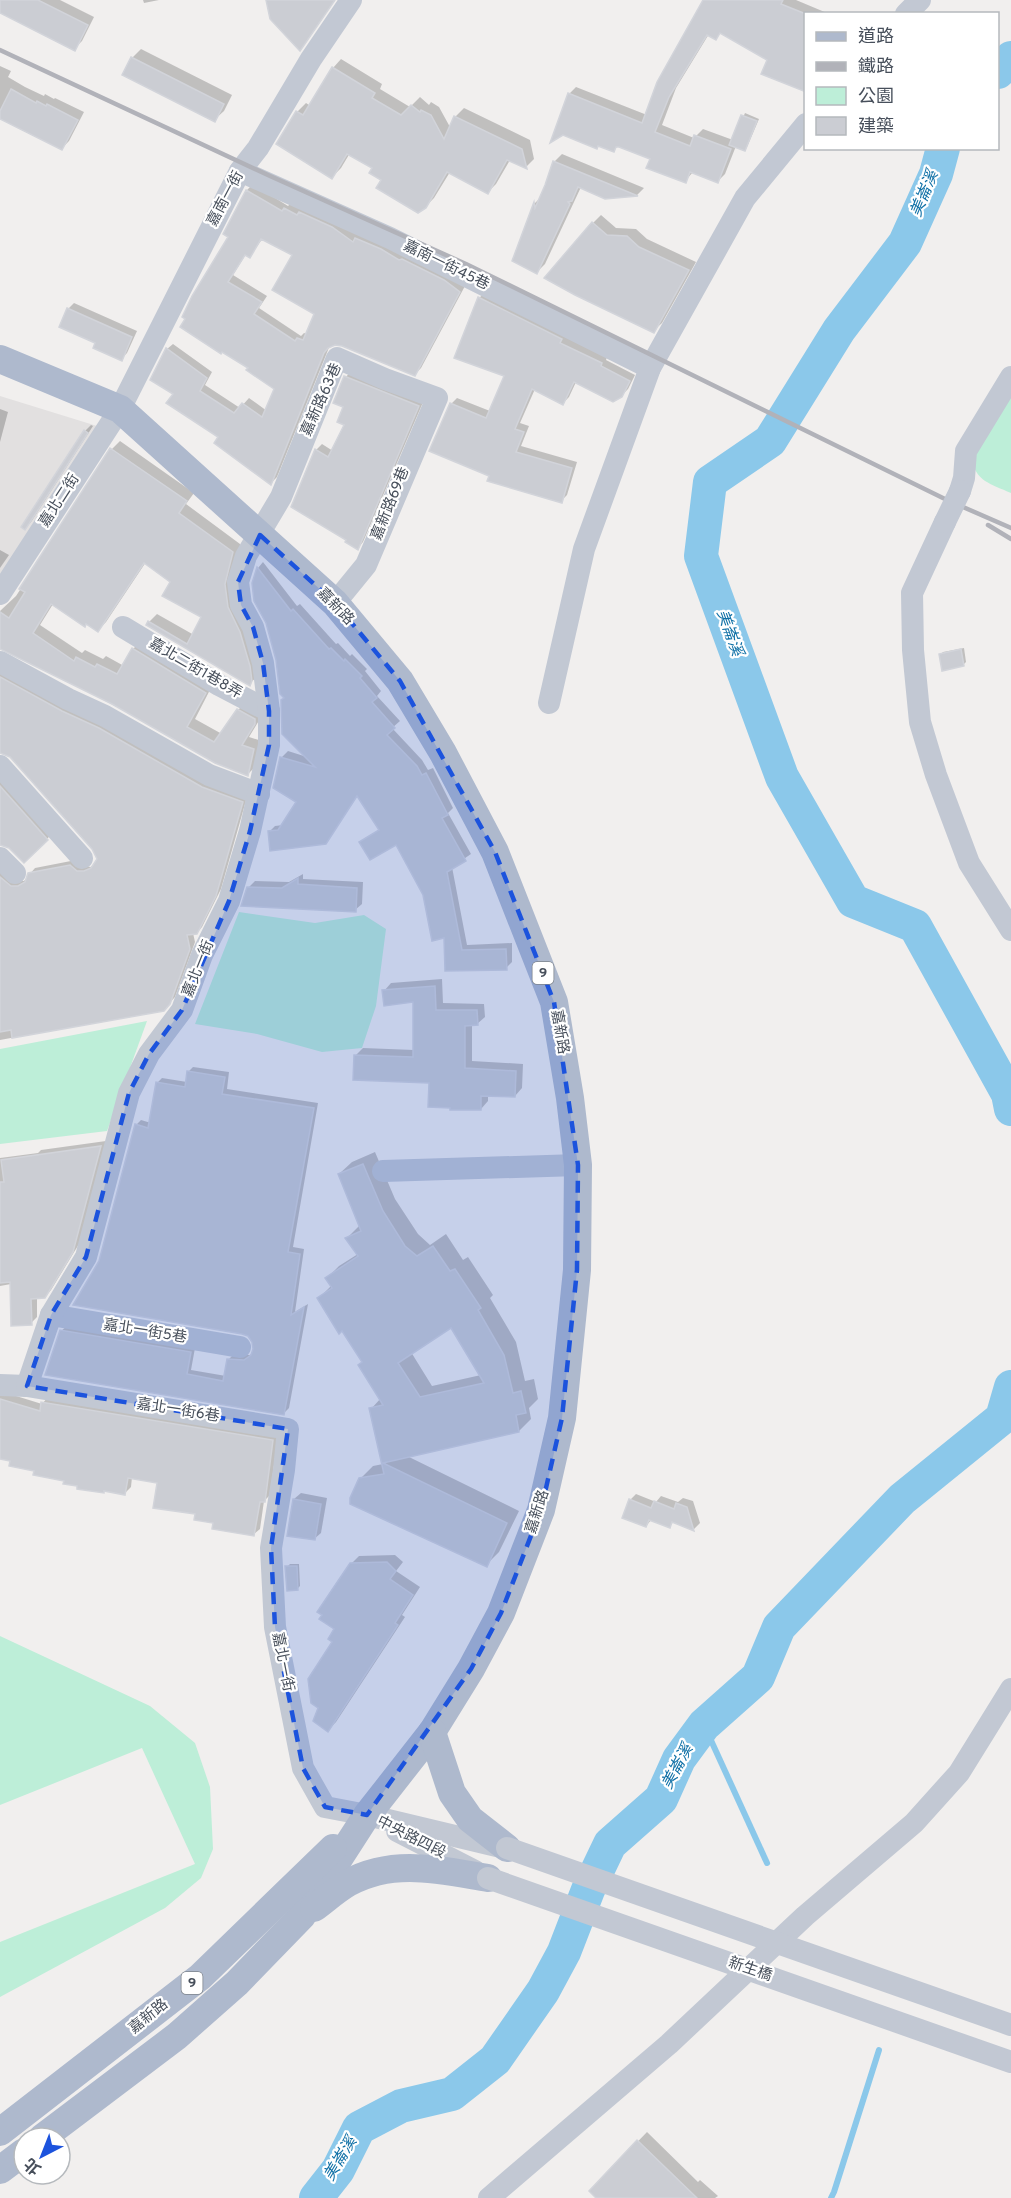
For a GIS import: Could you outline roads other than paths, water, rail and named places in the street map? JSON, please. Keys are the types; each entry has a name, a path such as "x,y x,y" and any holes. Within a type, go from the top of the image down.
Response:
{"main road":[{"name":"嘉新路","path":"0,358 120,409 335,603 400,681 443,753 495,852 554,1002 578,1164 577,1270 562,1418 541,1510 501,1613 471,1669 432,1732 367,1815 302,1916 237,1983 177,2036 58,2126"},
{"path":"432,1732 441,1766 452,1793 470,1819 507,1848"},
{"name":"嘉新路","path":"0,2132 200,1977 367,1815"},
{"path":"302,1916 349,1883 383,1870 417,1866 488,1878"}],"street":[{"name":"嘉南一街","path":"120,409 240,171 258,148 311,59 351,0"},
{"path":"908,12 920,0"},
{"path":"549,703 584,549 650,368 745,198 804,126"},
{"name":"嘉南一街45巷","path":"240,171 390,238 650,368"},
{"name":"嘉新路63巷","path":"260,535 282,497 338,358 436,398"},
{"path":"1011,377 966,451 964,478 960,491 912,593 913,650 920,722 936,775 969,864 1011,930"},
{"name":"嘉新路69巷","path":"335,603 366,565 436,398"},
{"name":"嘉北二街","path":"0,594 120,409"},
{"name":"嘉北一街","path":"27,1386 51,1315 86,1257 129,1093 149,1054 182,1010 202,954 230,901 259,794 268,745 269,711 263,663 254,627 241,605 238,582 246,556 260,535"},
{"name":"嘉北二街1巷8弄","path":"123,627 219,685 269,711"},
{"path":"0,662 68,699 105,716 209,775 259,794"},
{"path":"0,766 82,858"},
{"path":"382,1171 578,1164"},
{"name":"嘉北一街5巷","path":"51,1315 240,1347"},
{"path":"0,1385 27,1386"},
{"name":"嘉北一街6巷","path":"27,1386 288,1429 284,1470"},
{"name":"嘉北一街","path":"284,1470 271,1548 275,1627 303,1768 325,1808 367,1815"},
{"path":"489,2198 669,2044 805,1916 914,1823 960,1773 1011,1689"},
{"name":"中央路四段","path":"367,1815 507,1848"},
{"name":"中央路四段","path":"367,1815 488,1878"},
{"path":"507,1848 1011,2025"},
{"name":"新生橋","path":"488,1878 1011,2062"}],"waterway":[{"name":"美崙溪","path":"999,71 1011,58"},
{"name":"美崙溪","path":"942,150 936,174 905,243 839,330 770,441 710,482 701,556 782,777 853,901 915,926 1008,1094 1011,1109"},
{"name":"美崙溪","path":"316,2198 338,2170 359,2128 401,2106 452,2094 495,2060 543,1991 564,1952 588,1890 610,1844 661,1799 679,1759 704,1725 758,1677 779,1627 902,1499 1002,1418 1011,1387"},
{"path":"704,1725 767,1863"},
{"path":"831,2198 879,2050"}],"railway":[{"path":"0,50 270,176 466,264 947,500 1011,528"},
{"path":"988,525 1011,539"}]}
